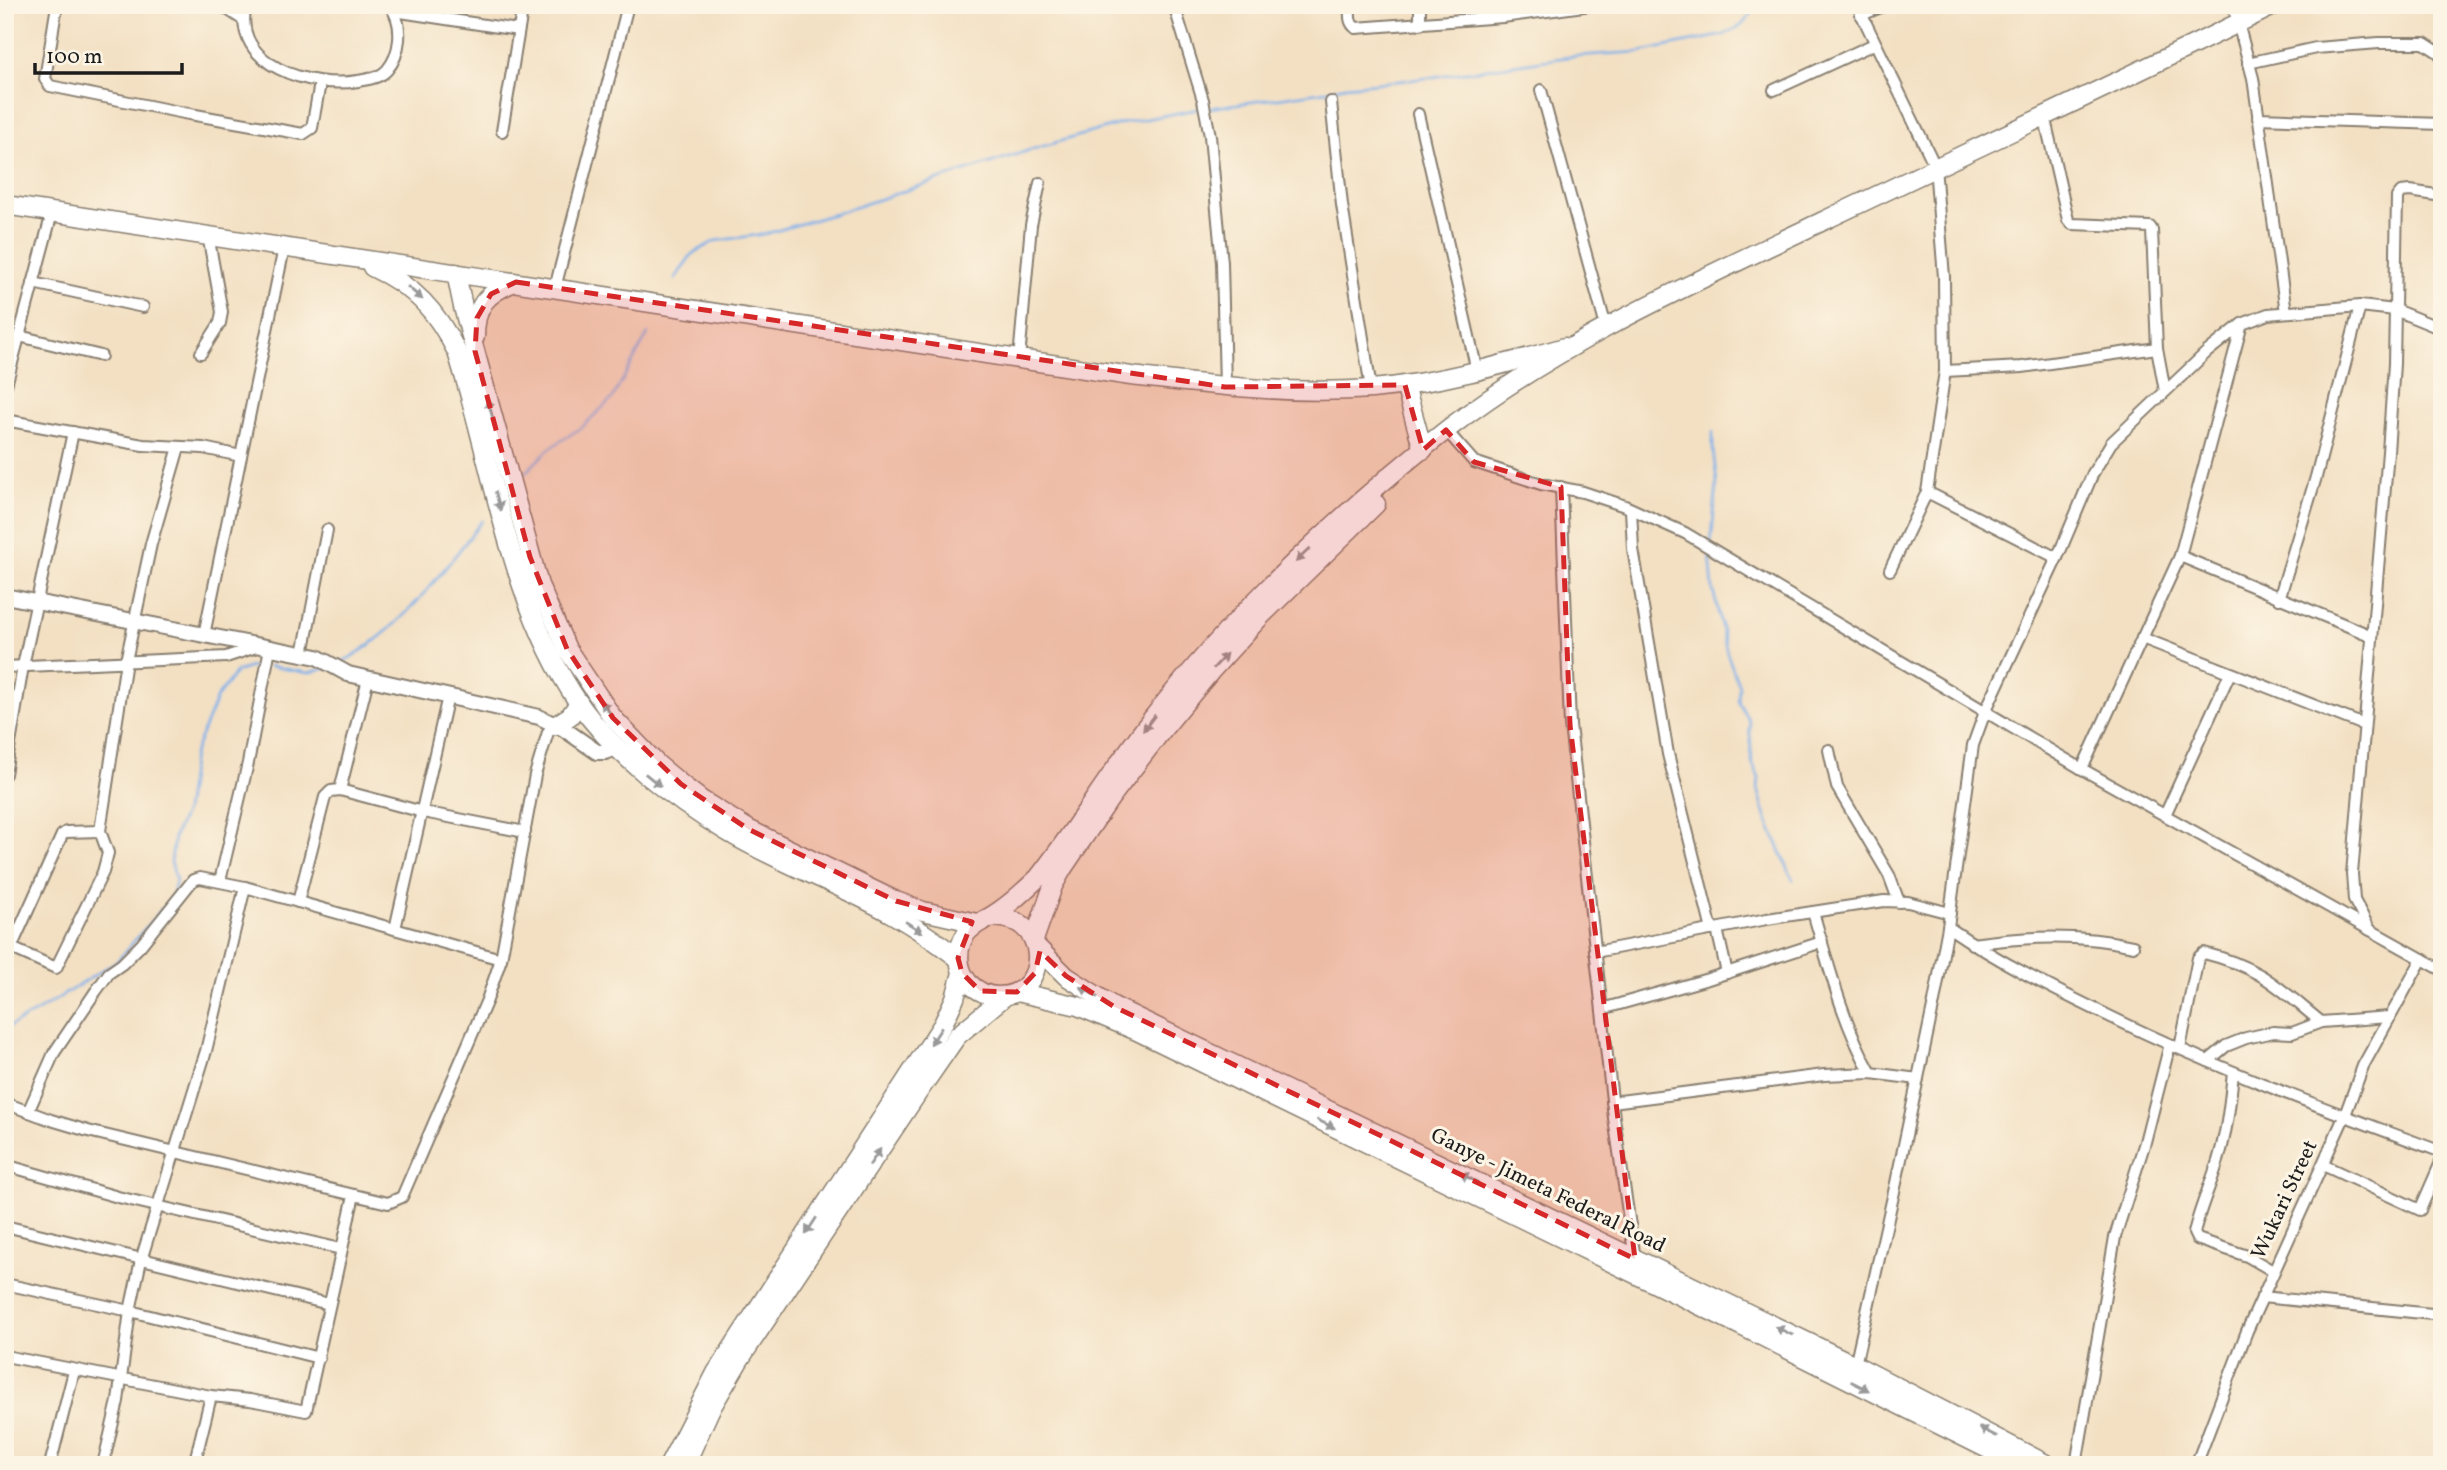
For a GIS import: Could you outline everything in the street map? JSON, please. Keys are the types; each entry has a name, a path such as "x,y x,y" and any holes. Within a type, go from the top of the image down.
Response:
{"main road":[{"path":"669,1465 716,1373 943,1024 952,1005 960,966 960,944 967,932 1038,878 1151,720 1200,661 1250,607 1320,539 1446,430 1573,345 1708,275 2275,5"},
{"path":"5,205 1019,359 1225,387 1325,390 1405,385 1477,371 1573,345"},
{"path":"356,260 399,280 413,291 426,303 448,334 464,375 526,595 545,642 579,703 618,747 643,772 701,816 772,855 891,912 937,941 960,966 970,984 980,992 992,996 1011,994"},
{"path":"456,273 539,585 568,649 613,718 657,764 681,784 748,829 896,901 923,911 982,921 999,917 1020,923 1036,944"},
{"path":"475,351 479,309 491,294 516,282"},
{"path":"685,1465 710,1410 740,1359 957,1036 1027,984 1035,973 1038,960 1036,944 1053,886 1111,797 1211,671 1261,616 1385,496 1416,456 1405,385"},
{"path":"556,726 570,716 579,703"},
{"name":"Ganye - Jimeta Federal Road","path":"1036,944 1066,976 1113,1006 1855,1365 2048,1465"},
{"name":"Ganye - Jimeta Federal Road","path":"1011,994 1078,1006 1138,1031 1690,1300 2020,1465"}],"street":[{"path":"57,5 45,79 50,86 303,134 312,128 320,83"},
{"path":"221,5 242,19"},
{"path":"246,5 242,19 245,35 259,55 270,65 320,83 348,83 374,78 386,72 397,51 399,39 399,27 392,8"},
{"path":"502,131 523,5"},
{"path":"555,288 628,5"},
{"path":"1174,5 1207,116 1222,263 1225,387"},
{"path":"1350,5 1350,19 1356,28 1503,17 1591,5"},
{"path":"1420,5 1420,24"},
{"path":"1886,5 1859,10 1936,166 1944,276 1945,371 1927,492 1889,570"},
{"path":"2233,5 2253,78 2286,312"},
{"path":"392,8 518,30"},
{"path":"2248,63 2316,48 2378,43 2424,43 2442,57"},
{"path":"1774,90 1874,44"},
{"path":"1541,90 1606,327"},
{"path":"1331,102 1342,205 1371,389"},
{"path":"1418,114 1477,371"},
{"path":"2044,114 2068,220 2072,224 2150,227 2152,230 2157,348 2165,391"},
{"path":"2258,118 2442,124"},
{"path":"1019,359 1031,225 1040,183"},
{"path":"2371,930 2354,900 2352,874 2388,452 2397,197 2401,192 2410,191 2442,196"},
{"path":"5,388 52,213"},
{"path":"201,353 220,324 222,312 208,235"},
{"path":"204,635 284,248"},
{"path":"33,283 143,307"},
{"path":"2279,599 2316,477 2360,306"},
{"path":"1855,1365 1918,1079 1948,927 1973,745 1985,712 2057,558 2093,472 2111,443 2165,391 2242,324 2268,314 2360,306 2395,310 2442,329"},
{"path":"2082,769 2180,556 2242,324"},
{"path":"19,336 101,356"},
{"path":"1945,371 2022,367 2157,348"},
{"path":"5,420 143,445 203,449 241,456"},
{"path":"1446,430 1474,462 1503,473 1583,492 1631,509 1685,533 2082,769 2442,970"},
{"path":"5,774 23,666 73,432"},
{"path":"100,831 66,832 62,835 8,947 56,968 103,872 108,853 100,831 126,662 151,544 179,447"},
{"path":"1561,487 1570,724 1612,1102 1635,1259"},
{"path":"1927,492 2057,558"},
{"path":"1631,509 1633,549 1668,754 1727,973"},
{"path":"303,654 327,530"},
{"path":"2180,556 2372,636"},
{"path":"5,596 204,635 266,656"},
{"path":"2142,638 2364,725"},
{"path":"5,667 303,654 324,659 336,670 368,679 539,716 597,752 618,747"},
{"path":"219,881 248,763 266,656"},
{"path":"2165,815 2230,673"},
{"path":"340,790 368,679"},
{"path":"395,929 448,696"},
{"path":"5,1103 88,1131 354,1195 388,1203 402,1197 487,1000 501,959 535,775 548,732 556,726"},
{"path":"1829,750 1837,787 1889,875 1899,902"},
{"path":"298,902 325,797 331,791 340,790 423,812 524,832"},
{"path":"28,1112 54,1053 108,973 122,964 141,945 193,880 200,878 245,887 501,959"},
{"path":"103,1465 121,1380 130,1311 141,1260 206,1051 245,887"},
{"path":"1595,952 1884,901 1950,913"},
{"path":"1813,912 1843,1011 1857,1048 1871,1073"},
{"path":"1948,927 1972,944 2076,1000 2175,1046 2233,1072 2442,1152"},
{"path":"1972,944 2007,938 2102,939 2133,946"},
{"path":"1602,1009 1822,942"},
{"path":"2076,1465 2115,1237 2175,1046 2198,958 2204,953 2247,966 2269,978 2320,1023"},
{"name":"Wukari Street","path":"2196,1465 2262,1297 2345,1115 2363,1066 2422,959"},
{"path":"2208,1061 2226,1046 2246,1038 2273,1032 2292,1032 2320,1023 2389,1017"},
{"path":"2233,1072 2226,1128 2194,1233 2197,1239 2247,1256 2273,1272"},
{"path":"1612,1102 1773,1080 1871,1073 1918,1079"},
{"path":"2323,1165 2420,1210 2442,1160"},
{"path":"5,1165 118,1197 341,1249"},
{"path":"5,1356 121,1380 306,1411 354,1195"},
{"path":"5,1226 329,1304"},
{"path":"5,1284 130,1311 319,1358"},
{"path":"2262,1297 2442,1315"},
{"path":"50,1465 74,1371"},
{"path":"194,1465 211,1396"}],"highlighted area":[{"path":"516,282 1225,387 1405,385 1423,450 1446,430 1474,462 1561,487 1570,725 1635,1259 1113,1006 1066,976 1040,951 1035,973 1017,992 980,991 962,973 958,958 972,922 896,901 748,829 681,784 613,718 567,649 530,557 475,351 477,318 491,294"}],"waterway":[{"path":"1210,108 1345,86 1419,79 1574,56 1640,52 1724,35 1742,25 1758,5"},
{"path":"675,279 692,254 715,241 765,234 1120,124 1203,108"},
{"path":"525,473 550,448 582,427 612,399 648,334"},
{"path":"1711,544 1717,483 1713,432"},
{"path":"340,663 362,650 401,618 419,600 482,521"},
{"path":"1710,554 1713,589 1727,653 1739,686 1738,701 1749,721 1752,762 1759,778 1758,789 1766,817 1793,880"},
{"path":"5,1029 117,961 173,896 176,880 171,862 174,837 185,811 193,755 217,697 236,672 262,666"},
{"path":"269,666 308,673 327,668"}]}
